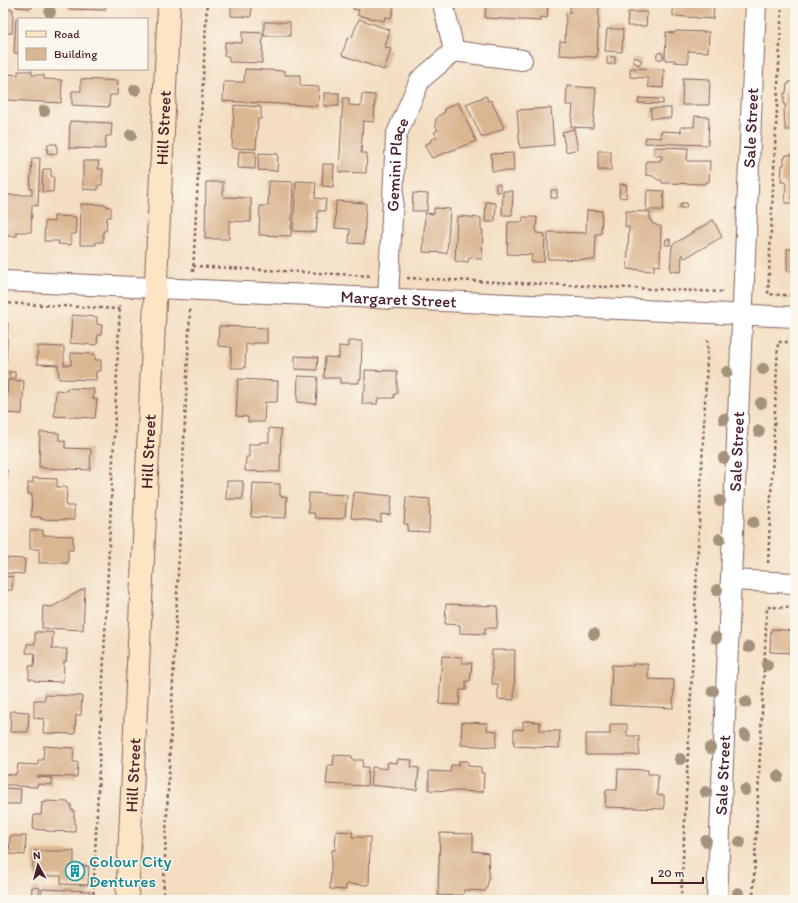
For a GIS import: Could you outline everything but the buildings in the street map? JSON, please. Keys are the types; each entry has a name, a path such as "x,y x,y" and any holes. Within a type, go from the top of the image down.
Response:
{"main road":[{"name":"Hill Street","path":"127,900 169,3"}],"street":[{"path":"443,3 454,51 522,60"},
{"name":"Sale Street","path":"717,900 756,3"},
{"name":"Gemini Place","path":"388,299 396,136 420,80 454,51"},
{"name":"Margaret Street","path":"3,281 795,317"},
{"path":"731,580 795,583"}],"path":[{"path":"163,900 189,326 190,311 194,306 193,266 207,3"},
{"path":"782,3 768,294 795,296"},
{"path":"193,266 389,277 722,292"},
{"path":"93,900 121,286"},
{"path":"3,303 120,309"},
{"path":"681,900 708,340"},
{"path":"768,563 778,342 795,342"},
{"path":"753,900 767,607 795,608"}],"place":[{"name":"Colour City Dentures","path":"75,871"}]}
